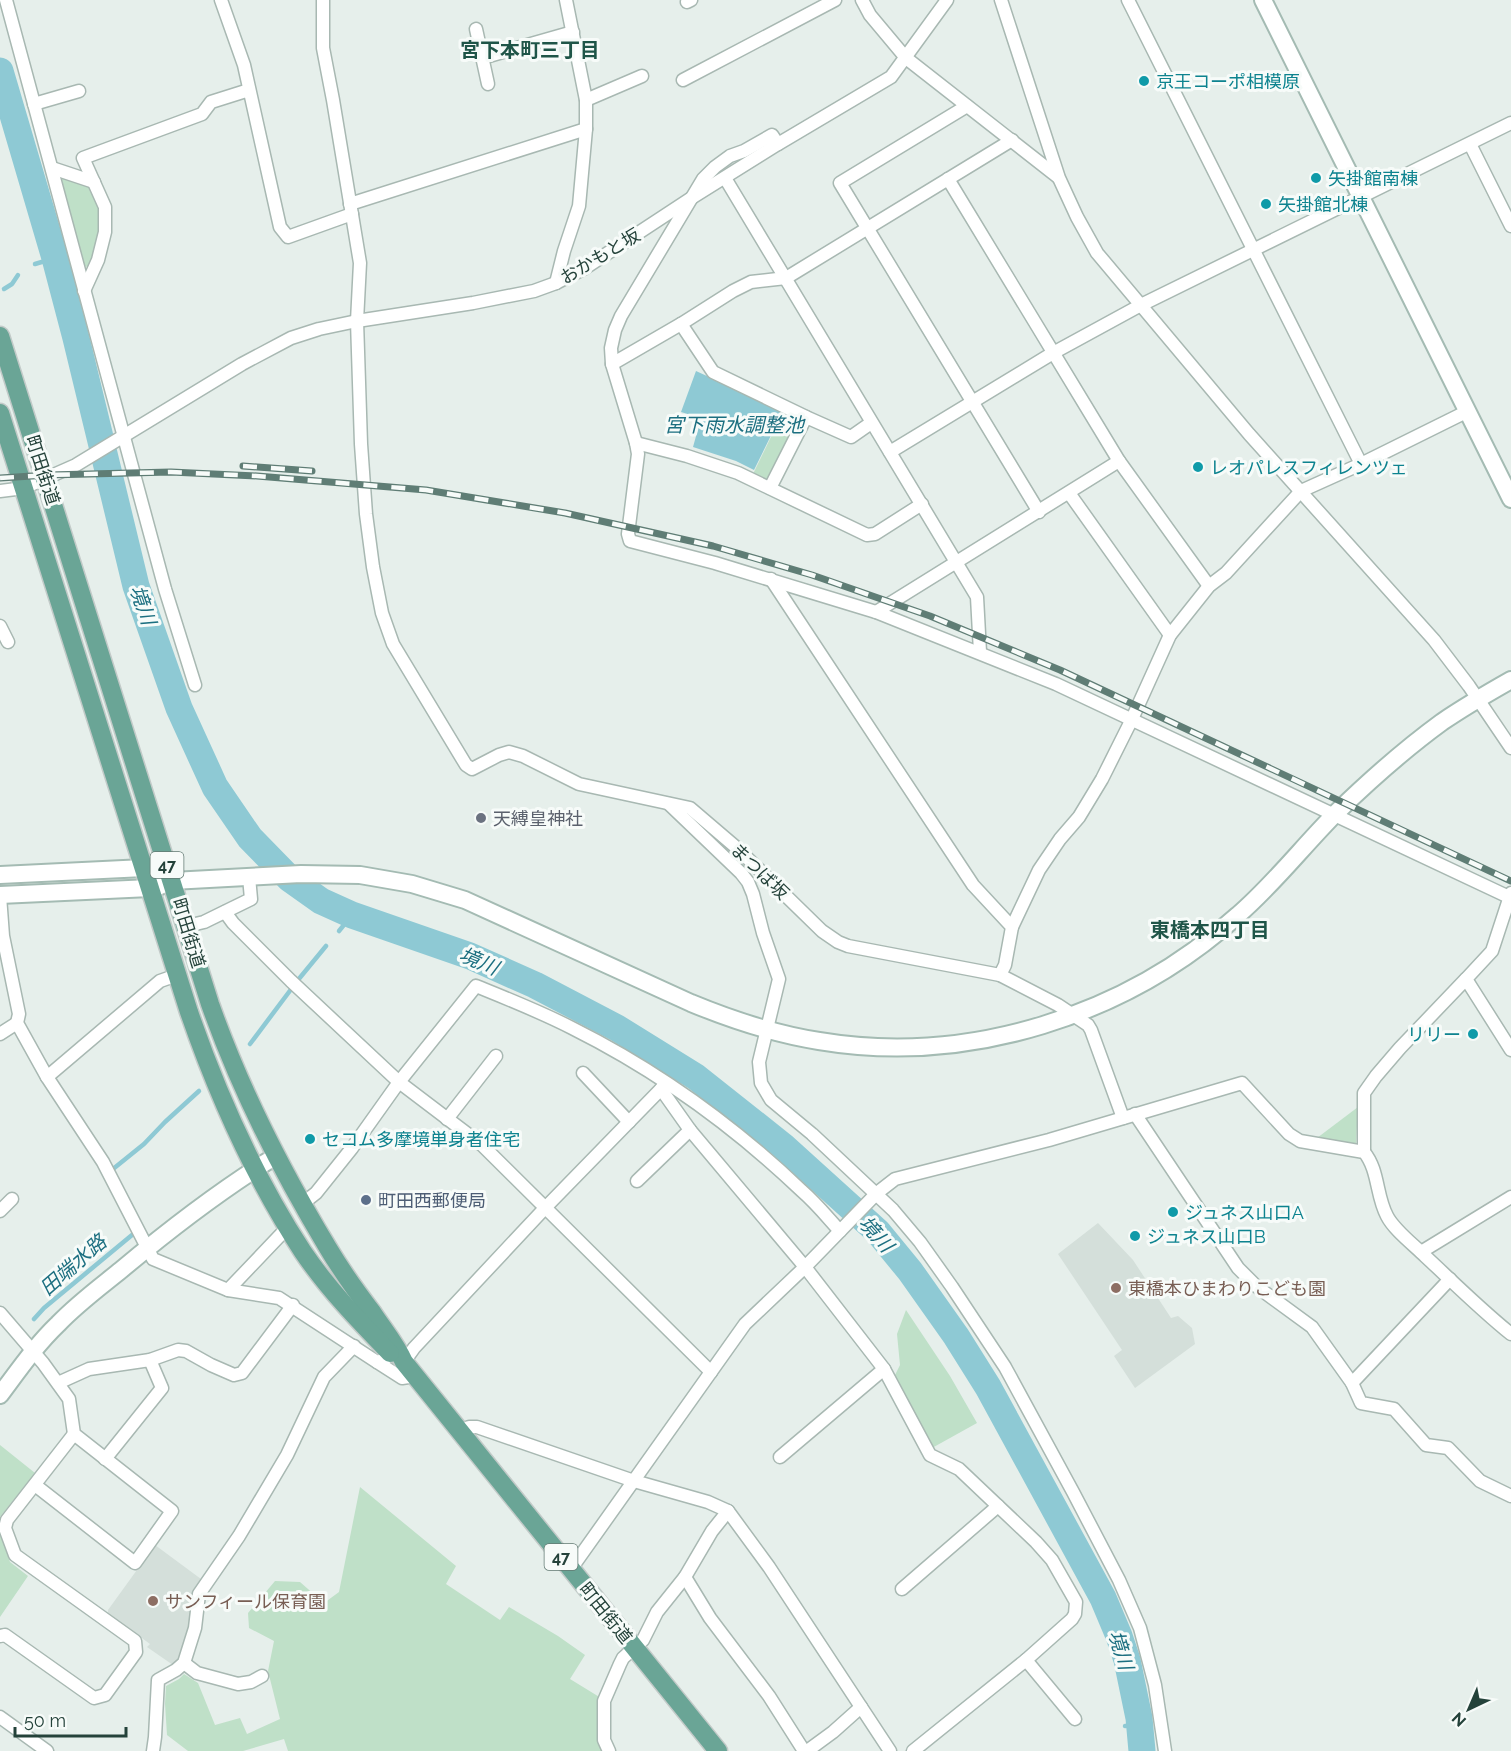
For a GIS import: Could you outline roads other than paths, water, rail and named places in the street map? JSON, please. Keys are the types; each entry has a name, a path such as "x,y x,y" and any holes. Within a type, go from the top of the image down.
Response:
{"main road":[{"name":"町田街道","path":"0,336 210,1004 229,1056 276,1156 302,1204 344,1274 397,1347 397,1363"},
{"name":"町田街道","path":"0,413 177,975 208,1065 256,1168 288,1227 324,1280 460,1431 718,1751"}],"street":[{"path":"6,0 122,438 165,590 195,685"},
{"path":"221,0 244,65 280,227 288,237 351,209 586,129"},
{"path":"323,0 323,48 360,263 357,321"},
{"path":"556,283 579,206 586,129 586,100 566,0"},
{"path":"683,81 835,0"},
{"path":"862,0 870,15 906,58 1059,178"},
{"name":"おかもと坂","path":"0,491 24,488 79,463 242,364 291,338 357,321 534,291 585,268 778,144 891,77 947,0"},
{"path":"1001,0 1059,178 1097,253 1249,434 1434,640 1511,748"},
{"path":"1128,0 1360,464"},
{"path":"1263,0 1511,498"},
{"path":"476,29 488,84"},
{"path":"482,58 573,32"},
{"path":"586,100 642,76"},
{"path":"84,291 98,260 105,232 105,207 83,159 202,114 211,102 249,90"},
{"path":"34,104 79,91"},
{"path":"967,106 840,183 1039,512"},
{"path":"890,452 1053,353 1141,305 1511,123"},
{"path":"778,144 772,135 730,156 703,179 621,316 611,348 612,364 638,454 628,534 630,541 771,579 876,612 980,652 1056,684 1510,896 1492,951 1400,1048 1364,1093 1364,1152"},
{"path":"612,364 733,291 752,282 786,278 1012,140"},
{"path":"1470,144 1511,226"},
{"path":"52,168 94,182"},
{"path":"725,178 977,597 980,652"},
{"path":"948,179 1119,461 1209,586"},
{"name":"まつば坂","path":"357,321 366,514 382,613 393,644 466,765 472,769 509,752 523,756 579,784 690,808 738,849 822,931 838,942 848,946 1000,975 1088,1025 1094,1035 1122,1118"},
{"path":"681,324 713,372 850,437 871,423"},
{"path":"1000,975 1005,965 1012,927 1038,870 1079,817 1102,779 1170,635 1209,586 1226,573 1301,491 1468,411"},
{"path":"770,488 806,417"},
{"path":"636,443 687,456 728,470 871,536 922,504"},
{"path":"876,612 1070,494 1119,461"},
{"path":"1070,494 1170,635"},
{"path":"771,579 973,885 1012,927"},
{"path":"0,626 8,642"},
{"path":"664,1086 545,1208 414,1348 397,1363 354,1346 279,1298 228,1290 153,1259 103,1162 47,1077 17,1023 19,1014 3,936 0,895 150,888 172,881 333,873 360,874 398,880 465,900 691,1003 767,1030 848,1045 917,1047 952,1044 1031,1029 1074,1015 1118,996 1172,966 1216,934 1259,896 1335,814 1410,747 1442,722 1511,680"},
{"path":"669,804 741,873 748,882 757,907 763,933 779,979 759,1062 759,1074 765,1092 771,1100 812,1134 920,1242 1005,1367 1103,1551 1140,1628 1155,1685 1165,1751"},
{"path":"0,875 144,868 172,881"},
{"path":"187,926 204,922 251,900 250,877"},
{"path":"225,912 294,985 399,1082 482,1145 711,1372"},
{"path":"47,1077 160,981 177,975"},
{"path":"1466,979 1511,1050"},
{"path":"302,1204 316,1193 399,1082 476,986 573,1028 609,1048 707,1112 761,1154 842,1229"},
{"path":"0,1034 17,1023"},
{"path":"447,1119 496,1056"},
{"path":"583,1073 629,1122"},
{"path":"571,1569 745,1324 895,1179 1049,1140 1242,1083 1299,1142 1364,1152 1372,1161 1380,1199 1388,1219 1511,1334"},
{"path":"664,1086 690,1130 805,1267 884,1370 930,1455 959,1469 1036,1542 1052,1560 1076,1602 1075,1614 1072,1618 1026,1660 913,1751"},
{"path":"1135,1114 1238,1268 1256,1286 1312,1327 1352,1383 1361,1403 1394,1409 1426,1444 1448,1448 1480,1481 1511,1496"},
{"path":"637,1181 690,1130"},
{"path":"0,1395 57,1324 147,1248 240,1178 276,1156"},
{"path":"1421,1252 1511,1197"},
{"path":"0,1211 12,1199"},
{"path":"228,1290 288,1227"},
{"path":"1352,1383 1450,1279"},
{"path":"58,1383 89,1369 150,1360 178,1350 186,1351 234,1375 243,1373 293,1305"},
{"path":"0,1313 58,1383 69,1400 74,1434 172,1511 135,1563 34,1485"},
{"path":"153,1751 158,1680 184,1663 195,1629 199,1594 239,1536 288,1455 324,1377 354,1346"},
{"path":"105,1459 162,1388 150,1360"},
{"path":"780,1457 884,1370"},
{"path":"460,1431 469,1427 477,1427 634,1481 708,1502 728,1511 769,1567 890,1751"},
{"path":"0,1636 5,1635 94,1698 105,1695 136,1652 135,1641 15,1555 4,1528 7,1520 74,1434"},
{"path":"902,1589 998,1506"},
{"path":"609,1751 604,1740 604,1701 620,1664 643,1640 657,1612 686,1577 712,1532 728,1511"},
{"path":"686,1577 710,1618 806,1751 833,1732 861,1707"},
{"path":"1026,1660 1075,1719"},
{"path":"184,1663 197,1673 237,1684 251,1682 262,1676"},
{"path":"0,1717 47,1751"}],"water":[{"name":"宮下雨水調整池","path":"696,371 783,411 754,470 736,461 693,447 701,418 681,412"}],"waterway":[{"name":"境川","path":"0,71 55,258 136,586 179,708 215,787 250,838 290,879 321,901 352,915 470,956 535,985 617,1028 696,1077 783,1146 878,1232 910,1271 956,1336 988,1387 1103,1598 1127,1660 1139,1718 1142,1751"},
{"path":"35,264 55,258"},
{"path":"4,289 12,284 18,275"},
{"name":"田端水路","path":"339,931 352,915"},
{"name":"田端水路","path":"250,1044 326,946"},
{"name":"田端水路","path":"113,1169 144,1144 199,1091"},
{"name":"田端水路","path":"34,1319 44,1308 132,1235"},
{"path":"1125,1726 1139,1725"}],"railway":[{"path":"243,466 312,471"},
{"path":"0,478 171,472 257,476 426,490 565,513 713,546 812,575 930,616 1060,670 1511,881"}],"place":[{"name":"京王コーポ相模原","path":"1144,81"},
{"name":"矢掛館南棟","path":"1316,178"},
{"name":"矢掛館北棟","path":"1266,204"},
{"name":"レオパレスフィレンツェ","path":"1198,467"},
{"name":"天縛皇神社","path":"481,818"},
{"name":"リリー","path":"1473,1034"},
{"name":"セコム多摩境単身者住宅","path":"310,1139"},
{"name":"町田西郵便局","path":"366,1200"},
{"name":"ジュネス山口A","path":"1173,1212"},
{"name":"ジュネス山口B","path":"1135,1236"},
{"name":"東橋本ひまわりこども園","path":"1116,1288"},
{"name":"サンフィール保育園","path":"153,1601"}],"district":[{"name":"宮下本町三丁目","path":"530,50"},
{"name":"東橋本四丁目","path":"1210,930"}]}
